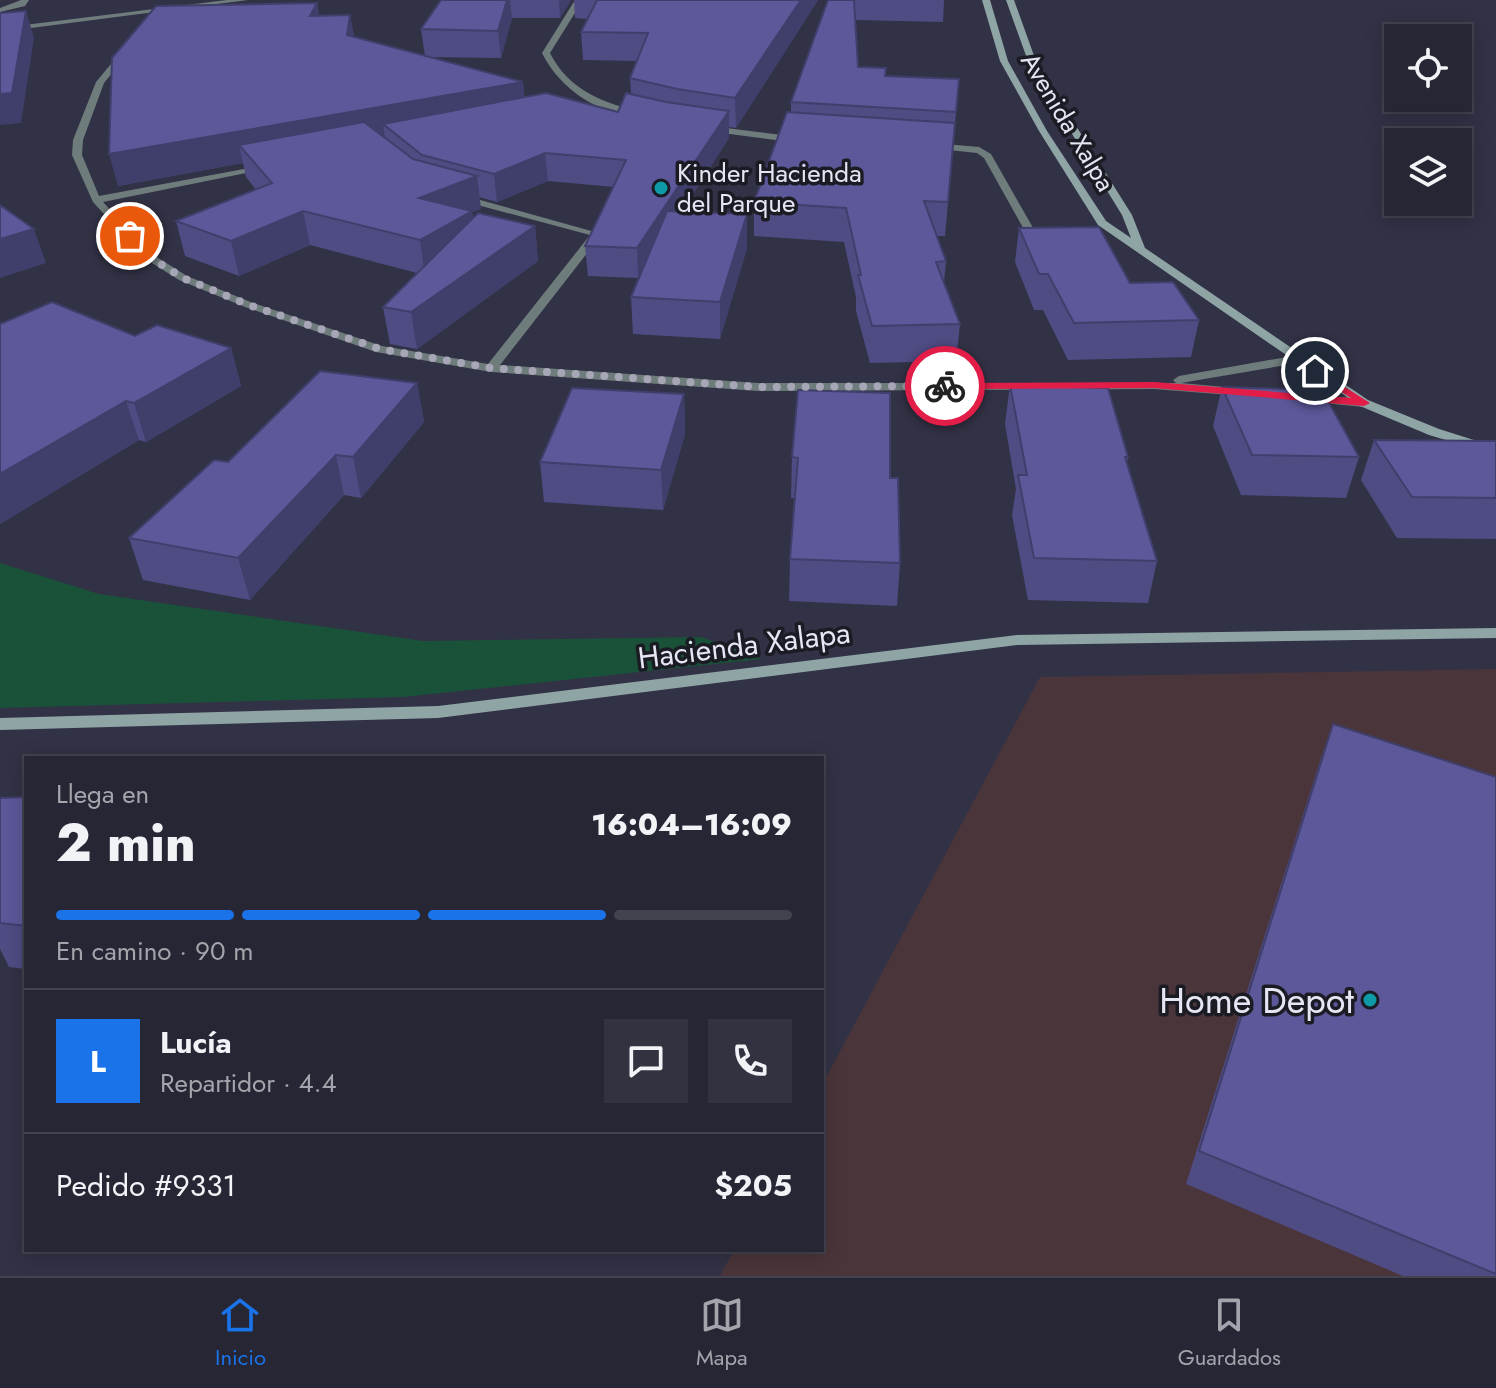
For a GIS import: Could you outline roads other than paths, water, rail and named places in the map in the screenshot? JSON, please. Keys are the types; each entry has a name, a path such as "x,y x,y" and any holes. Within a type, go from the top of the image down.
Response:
{"main road":[{"name":"Avenida Xalpa","path":"986,0 1004,61 1043,131 1102,223 1364,403 1434,432 1496,451"},
{"name":"Avenida Xalpa","path":"1010,0 1031,61 1127,215 1140,247"},
{"path":"1004,61 1031,61"},
{"path":"1043,131 1072,131"},
{"name":"Hacienda Xalapa","path":"0,724 438,712 1017,640 1496,633"}],"street":[{"path":"0,10 22,4 25,0"},
{"path":"0,30 244,0"},
{"path":"579,0 546,53 552,70 572,89 598,104 647,117"},
{"path":"152,22 162,10"},
{"path":"131,46 100,82 80,130 77,155 96,200 148,256 183,278 249,305 380,349 491,368 758,387 1154,385 1252,393"},
{"path":"583,107 598,104"},
{"path":"703,128 806,141"},
{"path":"917,146 979,150 988,156 1031,233"},
{"path":"96,200 280,165"},
{"path":"451,195 597,234 491,368"},
{"path":"1154,385 1298,359"},
{"path":"1299,397 1364,403"}],"place":[{"name":"Kinder Hacienda del Parque","path":"661,188"},
{"name":"Home Depot","path":"1370,1000"}]}
